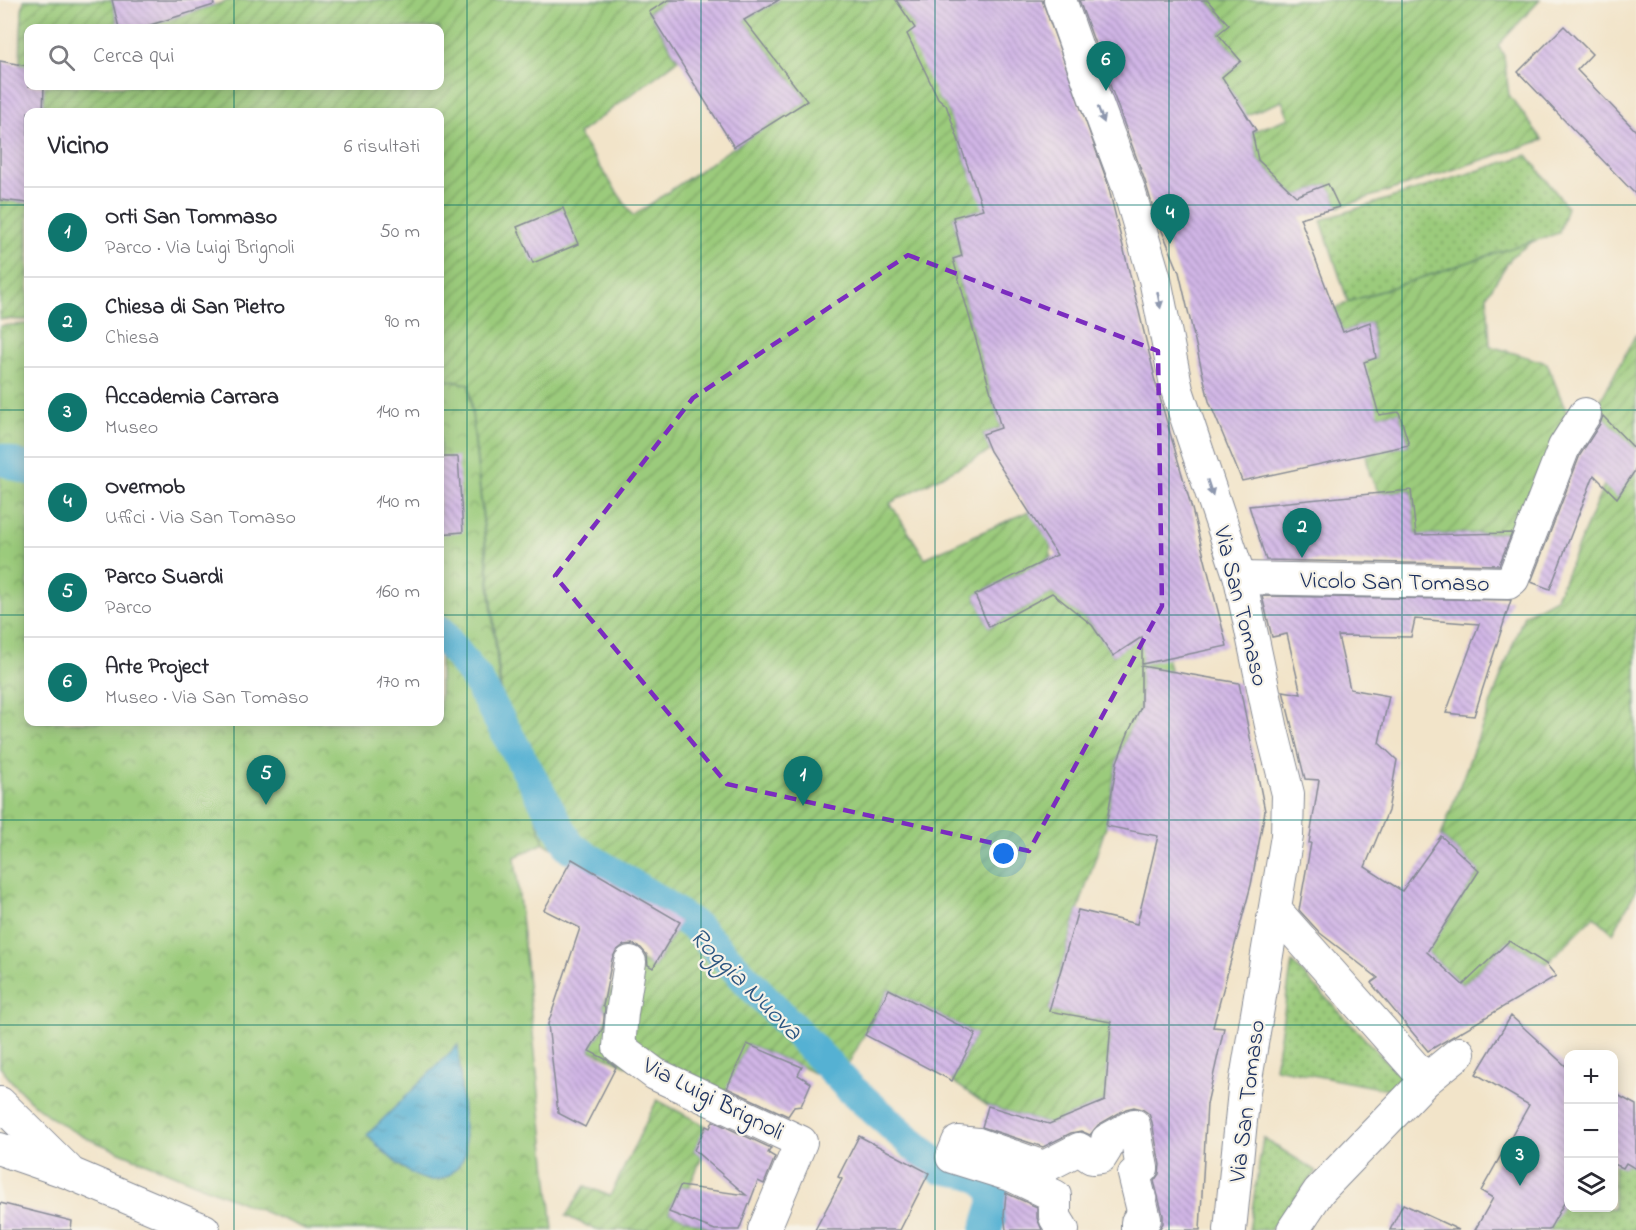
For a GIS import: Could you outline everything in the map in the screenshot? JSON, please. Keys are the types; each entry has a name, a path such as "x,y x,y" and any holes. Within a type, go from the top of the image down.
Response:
{"street":[{"name":"Via San Tomaso","path":"1060,0 1128,187 1155,279 1177,390 1240,578 1288,794 1287,836 1244,1091 1230,1230"},
{"name":"Vicolo San Tomaso","path":"1240,578 1508,583 1513,579 1564,447 1585,414"},
{"path":"1275,910 1418,1071"},
{"name":"Via Luigi Brignoli","path":"630,962 619,1047 655,1074 801,1142 764,1230"},
{"path":"1293,1230 1318,1191 1418,1071 1459,1053"},
{"path":"0,1103 72,1174"},
{"path":"1063,1230 1055,1217 1055,1196 1014,1176 952,1157 958,1142 978,1144 1044,1167 1079,1149 1092,1158 1101,1157 1106,1149 1107,1140 1134,1125 1142,1168 1134,1173 1145,1219 1137,1222 1137,1230"},
{"path":"0,1149 72,1174 204,1230"}],"highlighted area":[{"path":"908,255 1158,351 1162,606 1029,851 727,784 555,576 693,398"}],"green space":[{"path":"24,0 112,0 118,24 24,24 24,65 20,64"},
{"path":"231,0 668,0 649,12 678,60 578,134 633,216 734,147 807,101 744,20 779,0 896,0 915,28 938,98 946,105 970,173 982,197 984,209 953,217 962,256 953,259 1001,428 983,434 990,451 890,503 925,558 1029,511 1050,543 1051,558 975,595 989,627 1052,593 1092,625 1113,655 1160,625 1172,678 1141,678 1141,707 1117,762 1106,826 1078,910 1049,1011 1111,1022 1105,1101 1049,1124 988,1106 952,1081 976,1034 889,989 837,1085 802,1067 747,1044 727,1090 695,1094 589,1050 610,1015 603,1006 613,986 623,950 654,968 680,922 544,843 503,708 469,384 444,380 444,108 43,108 44,90 444,90 444,24 154,24"},
{"path":"1207,0 1540,0 1498,45 1504,56 1509,95 1543,140 1339,207 1328,184 1296,196 1258,160 1252,132 1289,118 1282,101 1244,116 1222,77 1241,61 1218,34 1229,25"},
{"path":"1527,155 1567,207 1559,233 1348,302 1321,220"},
{"path":"0,200 24,203 24,320 0,319"},
{"path":"1535,240 1512,256 1487,295 1490,346 1547,363 1573,429 1527,532 1416,535 1411,490 1379,493 1370,475 1366,454 1409,445 1399,412 1379,415 1347,368 1376,358 1371,322 1343,332 1334,309 1348,302"},
{"path":"24,324 24,726 444,726 444,380 469,384 502,711 544,843 515,857 553,1230 308,1230 84,1137 38,1107 0,1067 0,326"},
{"path":"1636,334 1636,450 1596,409"},
{"path":"1636,469 1636,890 1613,933 1594,916 1546,964 1509,941 1463,985 1427,952 1479,871 1441,836 1524,615 1556,598 1604,485 1617,497"},
{"path":"1292,962 1401,1077 1389,1090 1275,1068"},
{"path":"657,1100 706,1126 694,1150 702,1157 689,1187 680,1186 669,1212 715,1230 596,1230 566,1216 585,1186 610,1196"},
{"path":"1263,1138 1316,1171 1270,1230 1249,1230"},
{"path":"1626,1163 1636,1169 1636,1230 1549,1230 1564,1202 1564,1212 1618,1212 1618,1166 1622,1168"}],"water":[{"path":"458,1045 466,1153 455,1170 443,1179 430,1180 417,1176 404,1168 367,1135"}],"building":[{"path":"112,0 213,0 214,5 154,24 118,24"},
{"path":"668,0 779,0 744,20 807,101 734,147 649,12"},
{"path":"896,0 1042,0 1107,181 1153,374 1192,509 1227,646 1142,664 1142,637 1113,656 1092,625 1052,593 989,627 975,595 1057,555 990,451 983,434 1001,428 953,259 962,256 953,217 983,209 946,105 938,98 907,34 915,28"},
{"path":"1079,0 1207,0 1229,25 1218,34 1241,61 1222,77 1256,130 1252,132 1258,160 1296,196 1328,184 1339,207 1300,218 1343,332 1370,322 1376,358 1364,362 1379,415 1399,412 1409,445 1242,481 1209,401 1179,272 1155,214"},
{"path":"1564,26 1592,54 1577,70 1636,131 1636,195 1518,72"},
{"path":"0,61 24,65 24,90 44,90 43,108 24,108 24,203 0,200"},
{"path":"563,208 578,244 533,263 517,227"},
{"path":"1603,416 1636,450 1636,469 1617,498 1594,475 1550,589 1531,582 1580,455"},
{"path":"444,457 458,457 463,532 444,534"},
{"path":"1411,490 1416,535 1512,533 1499,565 1266,560 1249,506"},
{"path":"1262,596 1511,600 1474,716 1446,713 1479,624 1415,619 1411,637 1338,636 1350,689 1389,696 1379,743 1397,760 1388,811 1365,867 1402,891 1441,836 1479,871 1427,952 1463,985 1509,941 1546,964 1556,976 1428,1051 1371,983 1378,978 1320,933 1299,910 1319,780 1305,779 1283,691 1301,694 1287,634 1272,637"},
{"path":"1141,666 1239,683 1265,811 1251,885 1213,1027 1224,1028 1207,1104 1200,1230 1159,1230 1163,1223 1163,1215 1154,1181 1159,1174 1160,1165 1152,1122 1149,1114 1142,1109 1134,1107 1126,1109 1098,1125 1090,1135 1081,1131 1071,1133 1043,1147 982,1127 988,1106 1049,1124 1105,1101 1111,1022 1049,1011 1078,910 1137,924 1158,836 1106,826 1117,762 1141,707"},
{"path":"572,859 680,922 653,968 648,965 647,955 633,944 624,945 616,951 612,959 603,1006 605,1008 603,1028 589,1051 616,1067 585,1127 558,1113 548,1024 580,928 544,910"},
{"path":"889,989 976,1034 952,1081 865,1035"},
{"path":"1511,1016 1564,1064 1564,1203 1549,1230 1475,1230 1493,1198 1481,1191 1529,1105 1476,1074"},
{"path":"747,1044 802,1067 798,1075 811,1083 801,1106 794,1107 788,1116 727,1088"},
{"path":"1618,1095 1636,1105 1636,1169 1626,1163 1623,1168 1618,1166"},
{"path":"713,1121 771,1148 768,1153 775,1157 764,1184 758,1181 739,1230 715,1230 669,1212 680,1186 746,1195 694,1150 706,1126 710,1128"},
{"path":"859,1136 929,1173 900,1230 815,1230 842,1179 838,1177"},
{"path":"1006,1193 1037,1207 1037,1218 1042,1230 1006,1230 1004,1215"},
{"path":"0,1203 72,1221 71,1230 0,1230"},
{"path":"1403,1204 1459,1230 1390,1230"}],"waterway":[{"name":"Roggia Nuova","path":"0,459 24,468"},
{"name":"Roggia Nuova","path":"444,637 476,678 570,847 655,899 697,928 851,1089 940,1168 971,1173 983,1179 992,1189 995,1202 986,1230"}],"place":[{"name":"Arte Project","path":"1106,91"},
{"name":"Overmob","path":"1170,244"},
{"name":"Chiesa di San Pietro","path":"1302,558"},
{"name":"Parco Suardi","path":"266,805"},
{"name":"Orti San Tommaso","path":"803,806"},
{"name":"Accademia Carrara","path":"1520,1186"}]}
